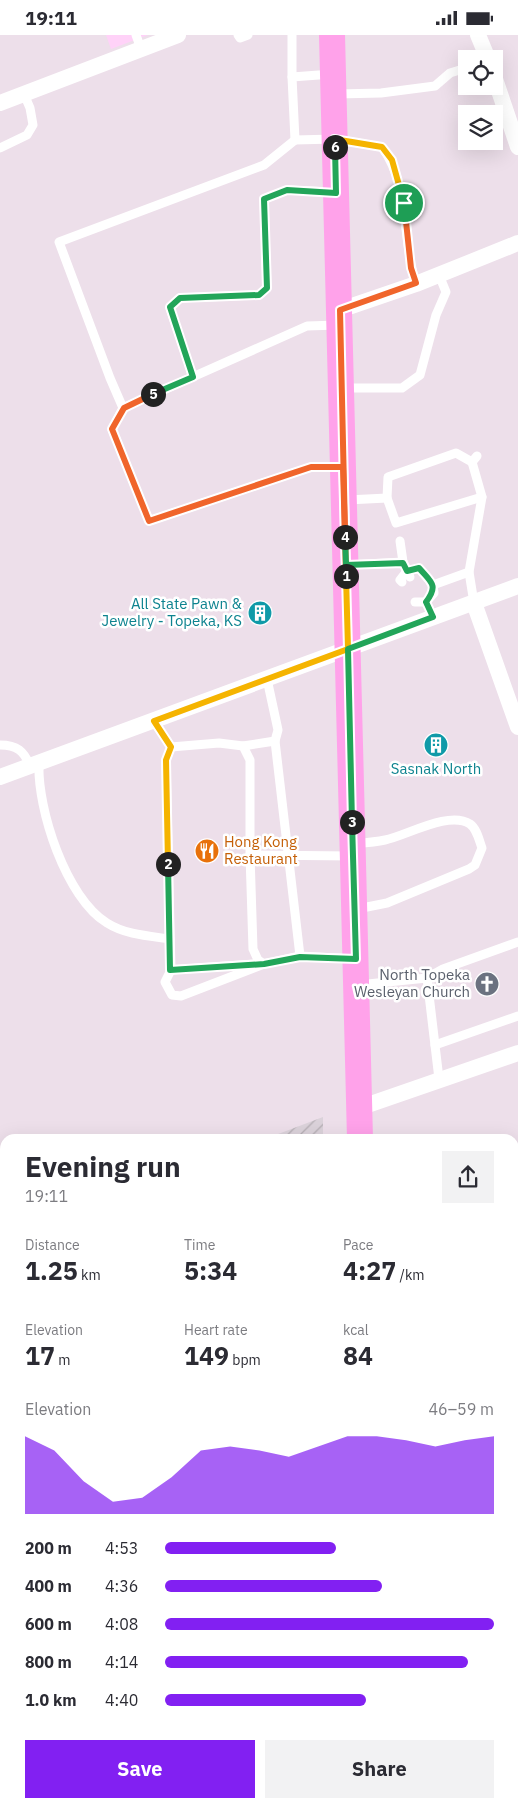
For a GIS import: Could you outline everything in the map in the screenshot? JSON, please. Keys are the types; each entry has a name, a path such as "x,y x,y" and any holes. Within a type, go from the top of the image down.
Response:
{"main road":[{"path":"332,35 360,1134"}],"street":[{"path":"0,103 139,42 178,35"},
{"path":"478,35 484,50"},
{"path":"503,95 514,118 518,147"},
{"path":"340,317 416,283 518,243"},
{"path":"0,777 518,586"},
{"path":"474,603 518,727"},
{"path":"359,1108 518,1053"}],"lane":[{"path":"238,35 240,39 248,35"},
{"path":"292,35 295,140"},
{"path":"292,77 381,93 435,86 450,73 458,70"},
{"path":"0,148 27,135 33,125 30,108 24,94"},
{"path":"124,408 110,378 59,241 264,165 295,140 334,139 382,147 392,160 404,203 411,268 416,283"},
{"path":"193,377 170,307 180,298 259,295 267,288 264,199 287,190 336,193"},
{"path":"341,388 402,388 420,375 436,315 446,292 439,275"},
{"path":"340,317 308,326 124,408 112,429 149,521 311,467 343,467"},
{"path":"474,603 469,572 482,497 475,459 456,453 388,477 387,498 396,523 482,497"},
{"path":"344,500 387,498"},
{"path":"400,541 407,570 400,580 402,582"},
{"path":"346,565 407,570 419,568 433,585 434,593 421,600 433,617"},
{"path":"433,585 469,572"},
{"path":"267,679 278,730 275,741 300,957"},
{"path":"154,721 171,747"},
{"path":"171,747 219,743 243,746 275,741"},
{"path":"0,745 14,745 35,765 39,788 54,839 72,882 85,901 106,923 121,930 142,936 170,939"},
{"path":"243,746 250,760 250,855 253,949 258,960 264,964"},
{"path":"171,747 166,760 170,970 165,982 172,995 181,996 264,964"},
{"path":"250,855 353,850 451,820 470,824 476,831 482,848 476,865 387,903 355,909"},
{"path":"356,985 427,978 443,969 518,942"},
{"path":"170,970 264,964 300,957 356,959"},
{"path":"427,978 439,1079"},
{"path":"435,1045 518,1016"}],"shaded area":[{"path":"106,35 148,35 111,49"},
{"path":"323,1117 323,1134 278,1134"}],"place":[{"name":"All State Pawn & Jewelry - Topeka, KS","path":"260,613"},
{"name":"Sasnak North","path":"436,745"},
{"name":"Hong Kong Restaurant","path":"207,851"},
{"name":"North Topeka Wesleyan Church","path":"487,984"}],"route":[{"path":"404,203 392,160 382,147 334,139 336,193 287,190 264,199 267,288 259,295 180,298 170,307 193,377 124,408 112,429 149,521 311,467 343,467 346,565 403,563 407,571 419,568 433,585 434,593 426,602 433,617 348,649 356,959 300,957 264,964 170,970 166,760 171,747 154,721 348,649 346,565 341,388 340,310 416,283 411,268 404,203"}]}
